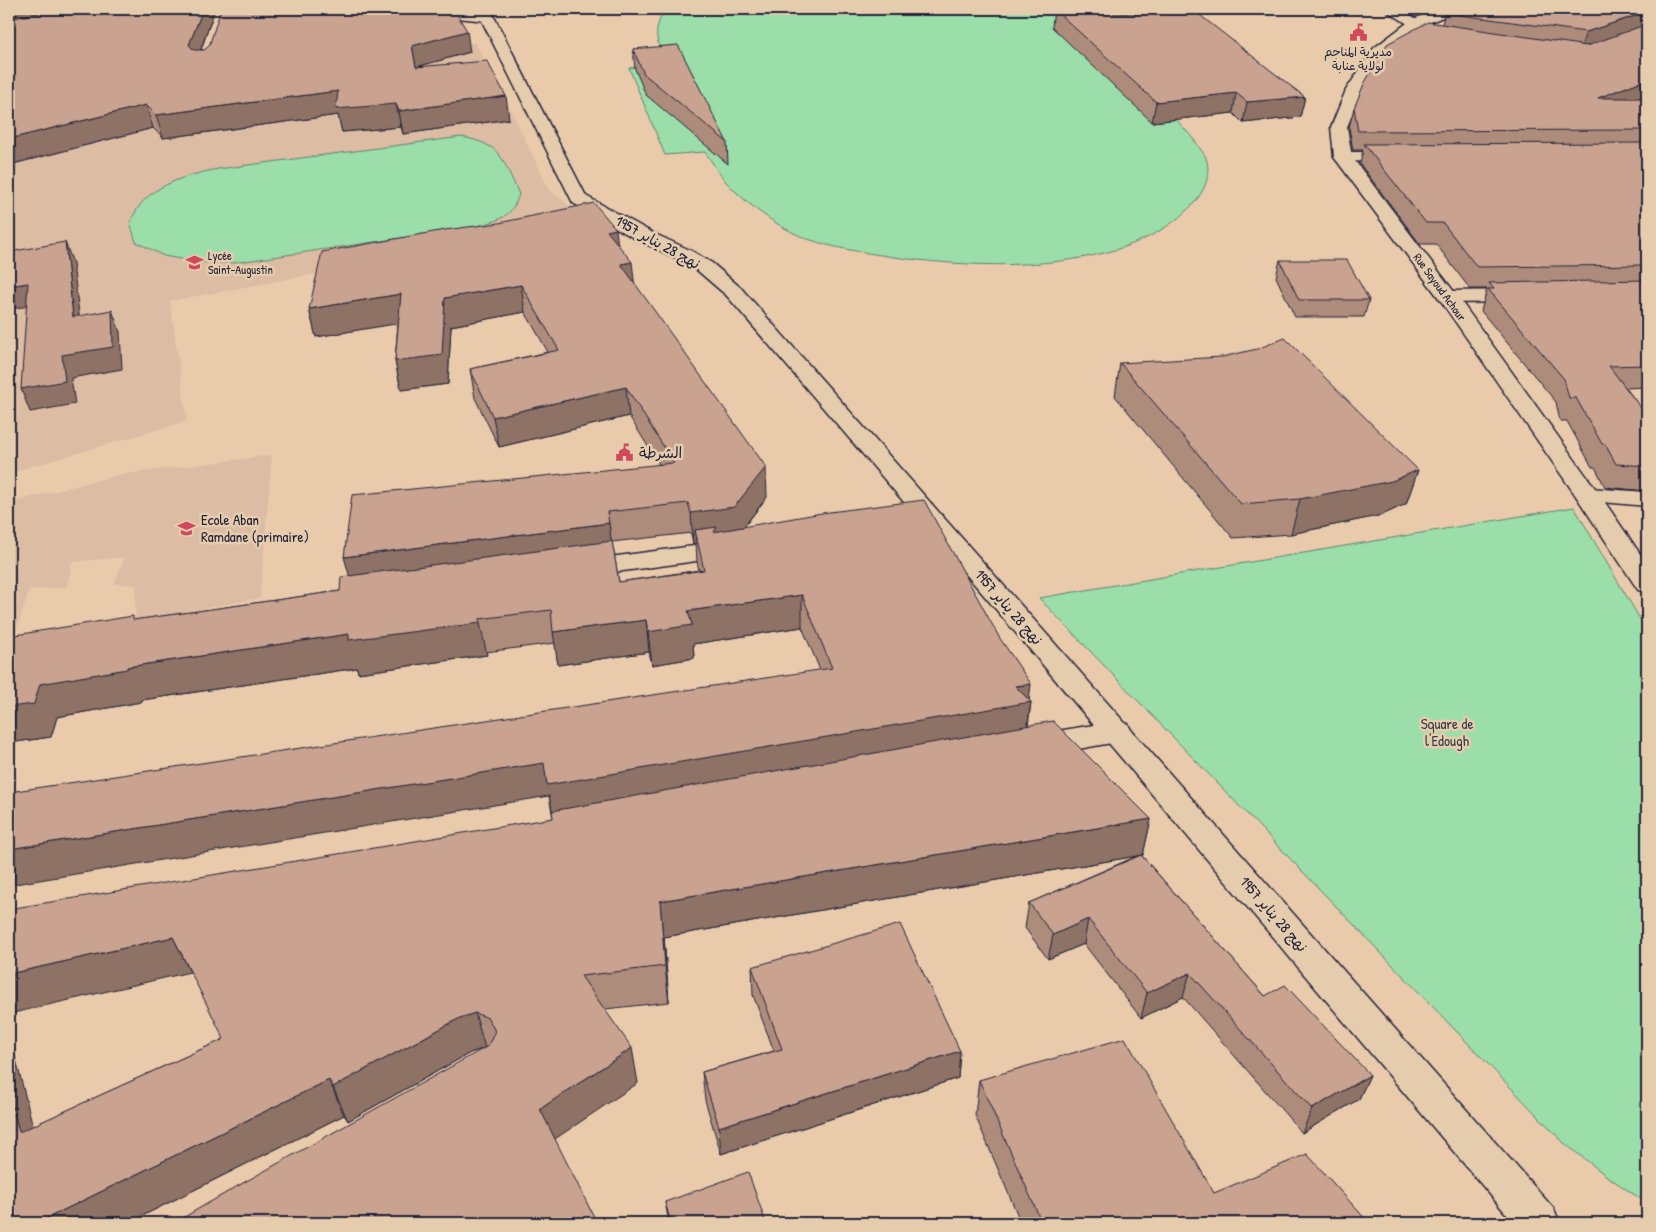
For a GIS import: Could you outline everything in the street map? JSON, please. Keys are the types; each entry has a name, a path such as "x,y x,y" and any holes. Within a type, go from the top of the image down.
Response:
{"street":[{"path":"409,9 485,13"},
{"path":"1391,9 1415,29"},
{"name":"Rue Sayoud Achour","path":"1450,9 1379,51 1354,90 1339,128 1343,157 1448,297 1588,495 1647,584"},
{"name":"نهج 28 يناير 1957","path":"485,13 579,199 646,238 685,255 705,267 734,292 1117,732 1540,1223"},
{"path":"1343,157 1412,157"},
{"path":"1448,297 1538,296"},
{"path":"1588,495 1647,498"},
{"path":"906,526 935,522"},
{"path":"553,572 759,545"},
{"path":"1010,751 1117,732"}],"shaded area":[{"name":"Lycée Saint-Augustin","path":"475,43 502,92 549,189 589,223 170,301 187,421 9,473 9,90"},
{"name":"Ecole Aban Ramdane (primaire)","path":"272,455 260,598 135,621 136,585 114,584 125,557 72,562 67,587 29,590 15,635 9,636 9,503 118,475"}],"green space":[{"path":"667,9 1053,9 1154,98 1184,128 1206,158 1208,165 1207,180 1201,194 1191,206 1157,232 1123,247 1085,257 1044,263 961,264 887,256 847,249 808,239 786,229 744,199 720,175 705,152 665,155 629,68 667,64 658,43 657,29"},
{"path":"461,137 475,140 493,149 504,162 519,194 516,203 506,215 486,224 232,263 197,262 164,256 136,242 130,222 147,197 165,185 197,174 218,169"},
{"name":"Square de l'Edough","path":"1574,507 1647,631 1647,1203 1608,1177 1564,1143 1039,598"}],"building":[{"path":"58,9 203,9 189,45 194,50 204,50 209,46 221,9 454,9 467,31 412,46 416,67 487,61 506,96 399,111 396,104 336,109 338,91 156,115 146,105 9,139 9,19"},
{"path":"1054,9 1109,9 1115,14 1192,9 1305,97 1247,102 1236,93 1156,102"},
{"path":"1453,9 1647,9 1647,12 1586,32 1445,13"},
{"path":"1428,22 1587,46 1647,24 1647,79 1598,98 1647,98 1647,130 1358,131 1354,108 1364,84 1387,44"},
{"path":"678,45 727,142 644,74 633,49"},
{"path":"1647,143 1647,265 1477,267 1443,223 1426,223 1364,144"},
{"path":"594,203 616,229 607,231 632,262 621,264 766,467 734,507 691,513 688,503 607,512 609,523 344,557 352,495 674,463 626,387 493,417 470,369 559,350 521,285 445,298 442,355 395,361 401,294 309,309 322,252 445,230 499,223"},
{"path":"65,242 73,317 112,310 113,347 62,355 65,381 21,389 28,283 9,286 9,252"},
{"path":"1280,260 1347,260 1369,300 1299,300"},
{"path":"1647,280 1647,365 1609,366 1647,416 1647,466 1616,464 1605,444 1602,444 1576,398 1569,398 1564,379 1488,289 1494,289 1489,283"},
{"path":"1285,338 1418,470 1392,481 1300,499 1241,504 1120,363 1222,357 1257,349"},
{"path":"924,500 999,637 1031,684 1015,686 1031,702 547,785 544,763 9,849 9,792 832,668 802,595 688,611 692,625 648,632 646,620 553,632 551,610 479,619 480,623 349,640 349,634 127,667 127,669 40,684 34,704 9,707 9,636 133,616 133,620 340,591 341,577 612,541 619,582 704,570 695,530 717,527 714,532 822,513"},
{"path":"1053,721 1151,819 660,901 665,966 581,976 632,1048 540,1109 597,1223 174,1223 488,1046 495,1031 488,1018 475,1013 460,1018 333,1087 329,1080 37,1223 9,1223 9,1092 19,1132 224,1039 173,937 9,974 9,909 553,818 552,811"},
{"path":"1141,855 1265,996 1285,985 1370,1075 1312,1109 1190,973 1147,993 1088,919 1053,935 1029,903"},
{"path":"900,924 960,1051 719,1127 702,1072 782,1049 752,967"},
{"path":"1125,1038 1214,1193 1307,1154 1369,1223 1042,1223 979,1080"},
{"path":"748,1172 766,1223 671,1223 665,1202"}],"place":[{"name":"مديرية المناجم لولاية عنابة","path":"1358,32"},
{"name":"Lycée Saint-Augustin","path":"194,262"},
{"name":"الشرطة","path":"625,452"},
{"name":"Ecole Aban Ramdane (primaire)","path":"187,528"}]}
